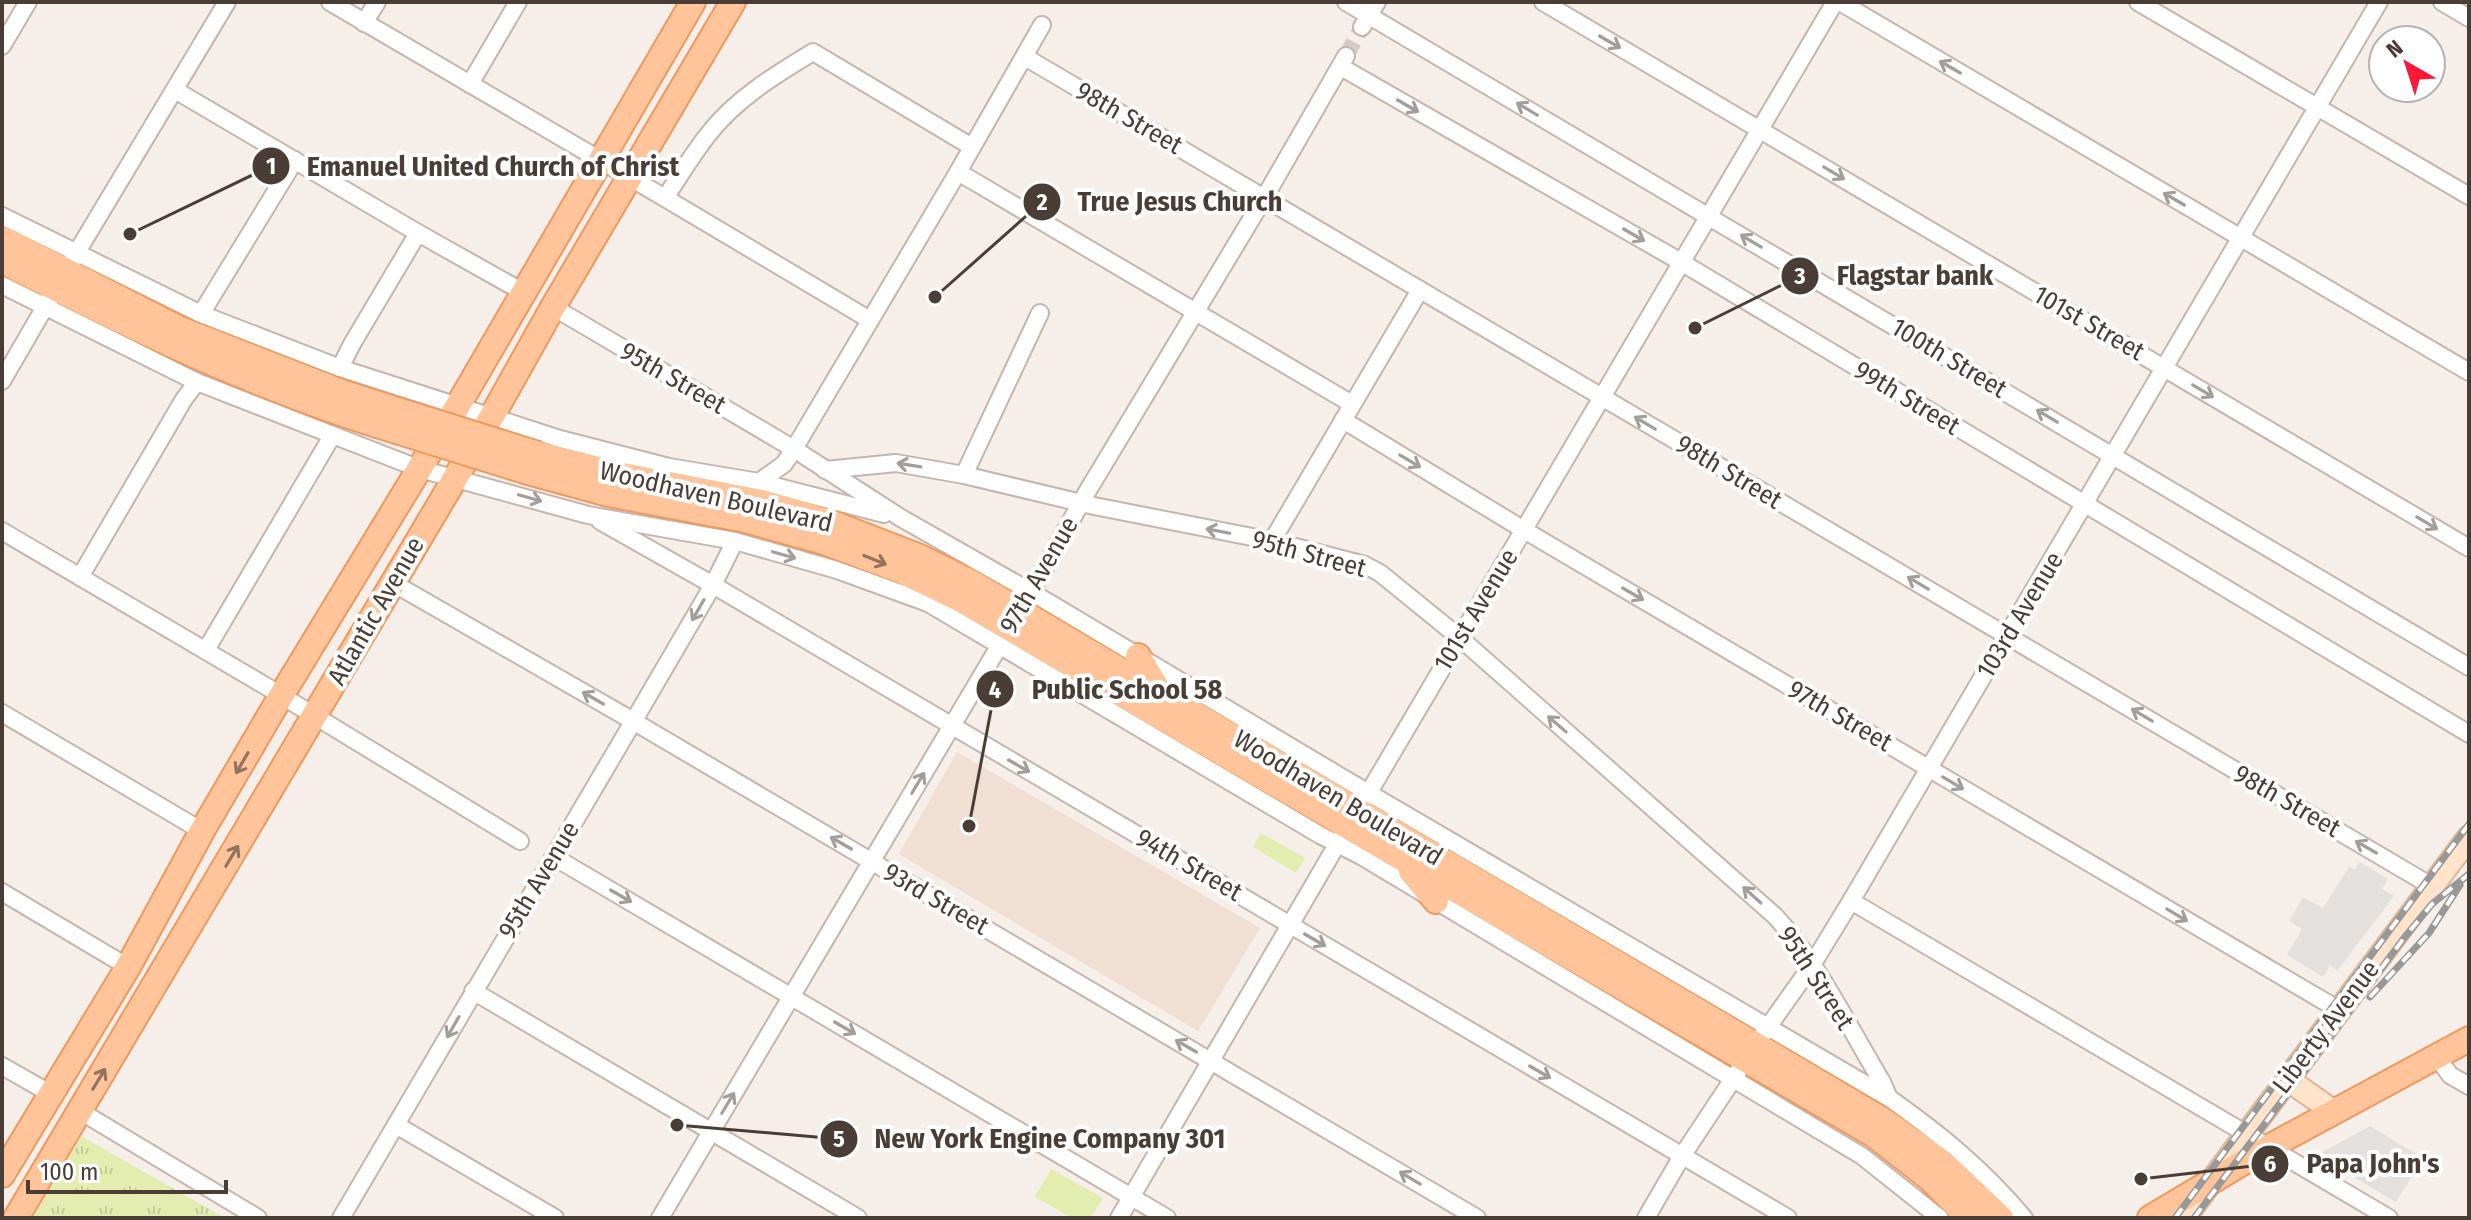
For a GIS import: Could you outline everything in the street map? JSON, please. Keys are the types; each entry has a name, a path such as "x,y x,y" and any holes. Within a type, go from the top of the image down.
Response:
{"main road":[{"name":"Atlantic Avenue","path":"2,1175 128,967 202,831 281,696 457,407 693,2"},
{"name":"Atlantic Avenue","path":"16,1218 492,416 733,2"},
{"name":"Woodhaven Boulevard","path":"2,238 61,280 171,347 294,397 382,416 533,463 608,494 745,520 824,542 1015,618 1161,693 1353,818 1399,857 1751,1053 1883,1120 1922,1146 1963,1180 2001,1218"},
{"name":"Woodhaven Boulevard","path":"2,261 61,280"},
{"name":"Woodhaven Boulevard","path":"1015,618 1751,1053 1874,1135 1929,1178 1969,1218"},
{"path":"1138,656 1161,693"},
{"path":"1399,857 1436,901"},
{"path":"2150,1218 2269,1147 2469,1039"}],"street":[{"path":"2,46 28,2"},
{"path":"2,381 227,2"},
{"path":"330,2 870,320"},
{"path":"364,23 377,2"},
{"path":"470,84 518,2"},
{"name":"100th Street","path":"1346,2 2469,667"},
{"name":"101st Street","path":"1543,2 2469,548"},
{"path":"1838,2 2469,372"},
{"name":"101st Avenue","path":"1119,1218 1681,262 1838,2"},
{"path":"2138,2 2469,196"},
{"name":"103rd Avenue","path":"1646,1218 1682,1156 1812,965 1851,901 2379,2"},
{"path":"2442,2 2469,18"},
{"path":"759,482 784,464 794,449 1042,25"},
{"path":"665,198 722,119 776,74 813,52 972,147"},
{"name":"98th Street","path":"1025,57 2433,887"},
{"name":"97th Avenue","path":"660,1218 1343,62"},
{"name":"99th Street","path":"1343,62 2469,734"},
{"path":"175,90 523,292"},
{"path":"201,314 295,160"},
{"path":"958,172 1352,404"},
{"name":"Woodhaven Boulevard","path":"2,216 61,280 197,382 332,436 420,469 588,515 735,541 837,570 928,603 1015,618 1138,656 1353,818 1436,901 1751,1053 1889,1098 1971,1161 2024,1218"},
{"path":"340,368 418,233"},
{"name":"Woodhaven Boulevard","path":"2,285 61,280 201,314 340,368 560,439 669,467 759,482 901,518"},
{"path":"1272,541 1420,290"},
{"name":"95th Street","path":"553,307 825,470 896,463 964,475 1081,504 1272,541 1365,565 1380,573 1460,638 1756,899 1792,935 1889,1098"},
{"path":"964,475 1040,313"},
{"path":"80,577 184,399 197,382"},
{"name":"97th Street","path":"1343,420 2339,1010"},
{"path":"206,650 332,436"},
{"name":"Woodhaven Boulevard","path":"825,470 901,518 1015,618"},
{"name":"94th Street","path":"588,515 713,585 1788,1218"},
{"path":"2,531 206,650 520,841"},
{"name":"95th Avenue","path":"341,1218 713,585 735,541"},
{"name":"93rd Street","path":"393,583 1477,1218"},
{"path":"2,713 202,831"},
{"name":"Liberty Avenue","path":"2184,1218 2469,837"},
{"path":"554,857 1167,1218"},
{"path":"2,892 128,967"},
{"path":"1851,901 2389,1218"},
{"path":"473,991 858,1218"},
{"name":"Woodhaven Boulevard","path":"1751,1053 1862,1156 1940,1218"},
{"path":"2437,1057 2450,1075 2469,1086"},
{"path":"2,1066 51,1094"},
{"path":"2287,1079 2334,1112"},
{"path":"80,1111 258,1218"},
{"path":"396,1125 555,1218"}],"shaded area":[{"path":"957,752 1260,928 1198,1031 899,854"},
{"path":"2360,862 2388,879 2382,889 2394,896 2337,971 2330,965 2323,977 2287,955 2302,929 2289,921 2303,897 2323,908 2349,867 2355,870"},
{"path":"2370,1126 2423,1158 2396,1202 2319,1157 2319,1154"}],"green space":[{"path":"1261,833 1305,858 1296,873 1253,847"},
{"path":"81,1136 225,1218 33,1218"},
{"path":"1051,1169 1103,1198 1091,1218 1072,1218 1035,1197"}],"tunnel":[{"path":"1346,56 1362,27"}],"railway":[{"path":"2175,1218 2469,824"},
{"path":"2194,1218 2404,938 2432,904 2469,874"},
{"path":"2370,997 2429,933 2460,885"}],"place":[{"name":"Emanuel United Church of Christ","path":"130,234"},
{"name":"True Jesus Church","path":"935,297"},
{"name":"Flagstar bank","path":"1695,328"},
{"name":"Public School 58","path":"969,826"},
{"name":"New York Engine Company 301","path":"677,1125"},
{"name":"Papa John's","path":"2141,1179"}]}
